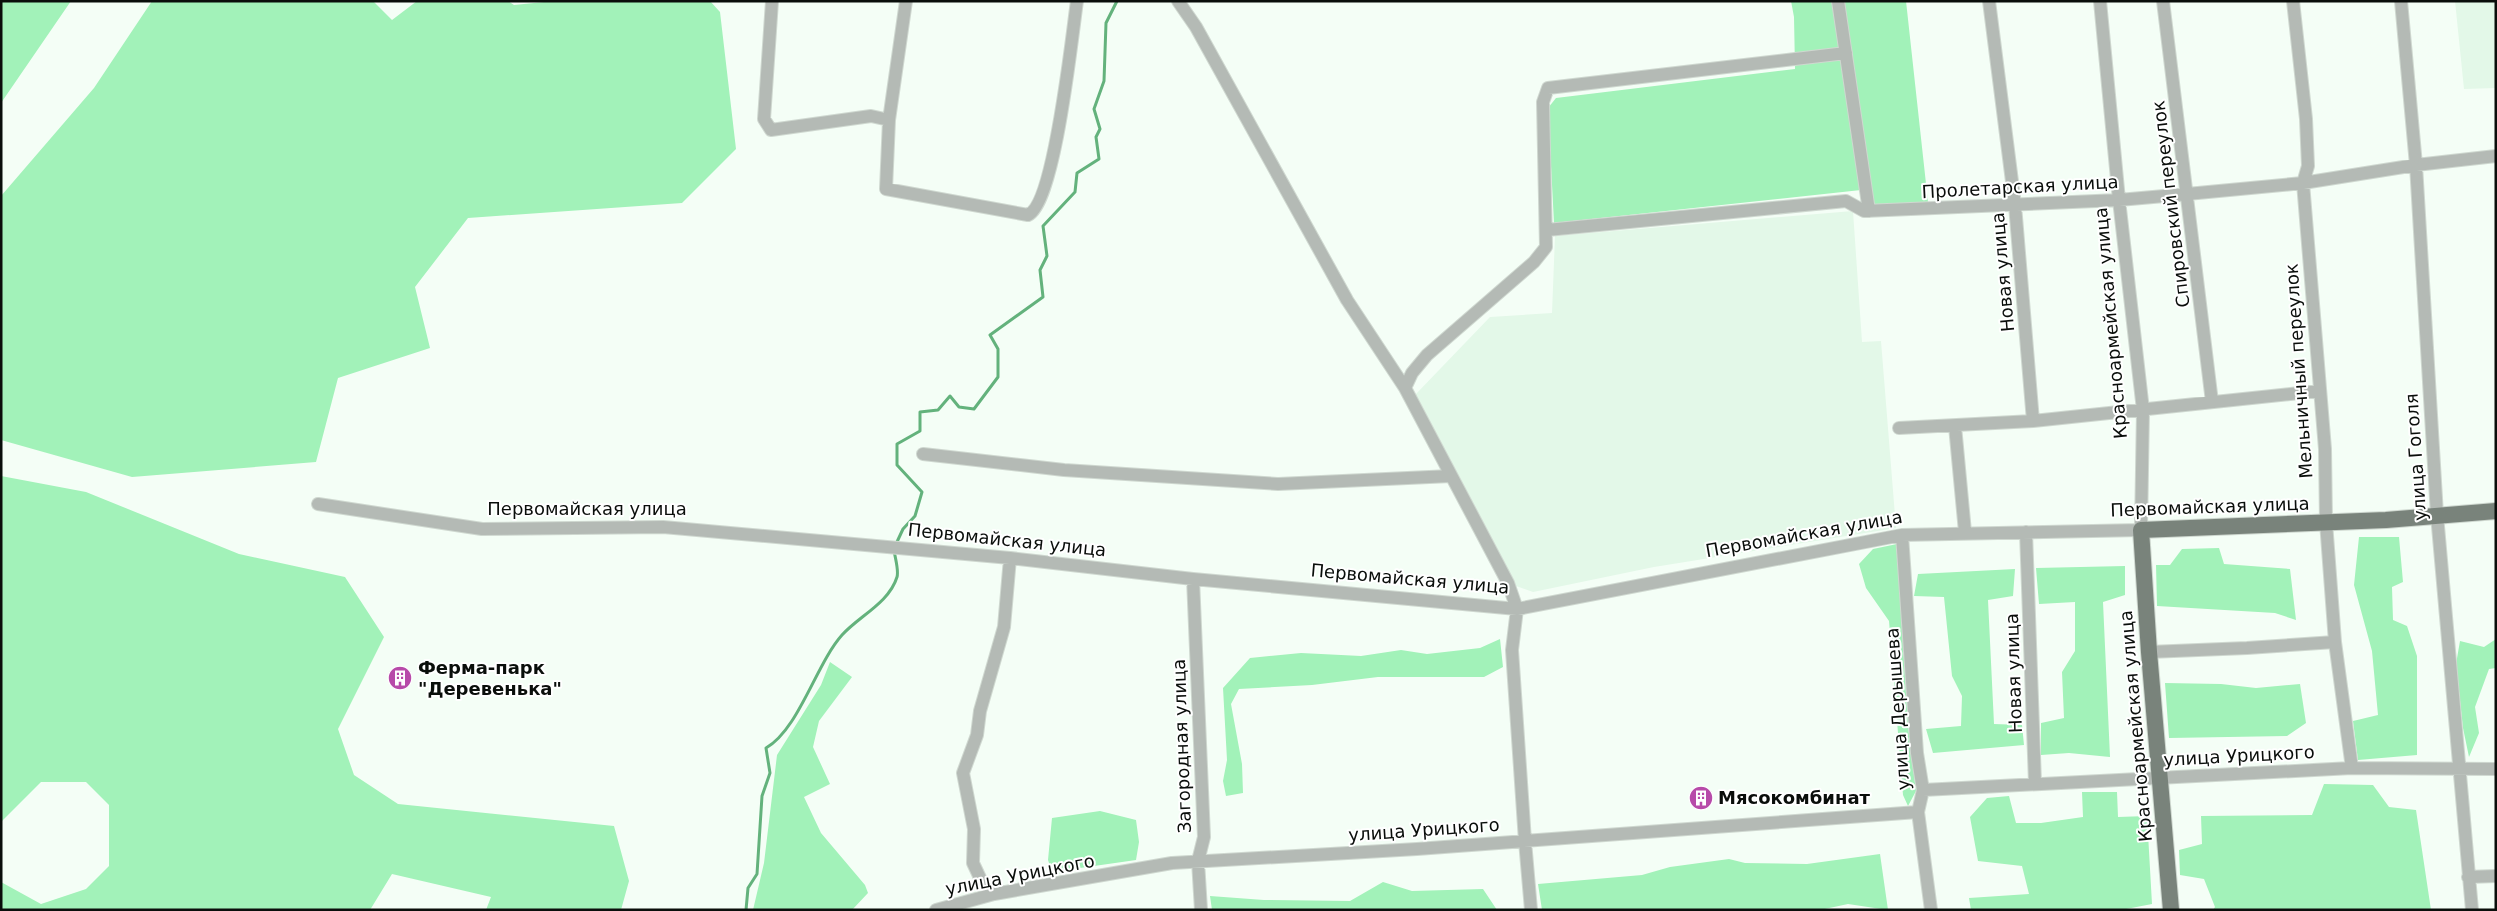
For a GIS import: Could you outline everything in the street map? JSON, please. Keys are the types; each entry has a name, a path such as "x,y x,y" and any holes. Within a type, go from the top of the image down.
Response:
{"main road":[{"name":"Первомайская улица","path":"2141,530 2386,520 2496,511"},
{"name":"Красноармейская улица","path":"2141,530 2149,652 2171,910"}],"street":[{"path":"772,1 764,119 771,130 871,116 889,120"},
{"path":"906,1 889,120 886,189 1028,215 1032,213 1040,200 1060,125 1077,1"},
{"path":"1178,1 1196,27 1347,300 1405,388 1508,583 1517,609 1512,650 1524,841 1531,910"},
{"path":"1838,1 1869,211"},
{"name":"Новая улица","path":"1989,1 2015,205 2033,421"},
{"name":"Красноармейская улица","path":"2100,1 2119,200 2143,410 2141,530"},
{"name":"Спировский переулок","path":"2163,1 2212,402"},
{"name":"Мельничный переулок","path":"2293,1 2306,119 2308,166 2303,183 2325,449 2326,522 2335,642 2352,768"},
{"name":"улица Гоголя","path":"2401,1 2416,165 2437,515 2472,910"},
{"path":"1405,388 1412,373 1427,355 1534,262 1546,247 1543,102 1548,88 1846,53"},
{"name":"Пролетарская улица","path":"1547,230 1846,201 1864,211 1869,211 2119,200 2303,183 2416,165 2496,156"},
{"path":"1899,428 2033,421 2319,391"},
{"path":"1955,426 1965,532"},
{"path":"923,454 1064,470 1269,484 1451,476"},
{"name":"Первомайская улица","path":"318,504 482,529 663,527 1010,558 1193,579 1517,609 1902,535 1965,532 2141,530"},
{"name":"Новая улица","path":"2026,532 2036,783"},
{"name":"улица Дерышева","path":"1902,535 1917,753 1923,790 1918,812 1931,910"},
{"path":"994,894 981,880 973,863 974,829 963,773 976,735 980,711 1004,627 1010,558"},
{"name":"Загородная улица","path":"1193,579 1204,837 1198,861 1201,910"},
{"path":"2149,652 2335,642"},
{"name":"улица Урицкого","path":"1923,790 2352,768 2496,769"},
{"name":"улица Урицкого","path":"936,910 994,894 1172,863 1524,841 1918,812"},
{"path":"2468,877 2496,876"}],"shaded area":[{"path":"2455,1 2496,1 2496,88 2464,89"},
{"path":"1853,211 1862,342 1881,341 1896,528 1654,567 1533,592 1516,586 1415,395 1490,317 1552,313 1555,236"}],"green space":[{"path":"1,1 71,1 1,103"},
{"path":"152,1 373,1 392,20 417,1 508,1 514,5 554,1 710,1 720,12 736,149 682,203 468,218 415,287 430,348 338,378 316,462 132,477 1,440 1,196 94,88"},
{"path":"1791,1 1906,1 1928,202 1864,206 1861,190 1554,223 1548,108 1556,98 1795,69 1794,17"},
{"path":"1,476 86,492 239,554 345,577 384,637 338,729 354,775 398,804 614,826 629,881 621,910 486,910 491,897 392,874 370,910 1,910 1,882 41,904 86,889 109,866 109,805 86,782 41,782 1,822"},
{"path":"2359,537 2399,537 2403,582 2392,587 2393,620 2407,626 2417,656 2417,755 2358,760 2353,721 2378,715 2372,651 2354,585"},
{"path":"1897,544 1908,726 1916,791 1908,806 1903,795 1889,621 1866,588 1859,564 1873,549"},
{"path":"2219,548 2224,564 2290,569 2296,620 2275,613 2157,606 2156,565 2170,565 2182,549"},
{"path":"2125,566 2125,595 2103,602 2110,757 2069,753 2041,755 2041,723 2064,718 2062,672 2075,651 2075,602 2039,604 2036,568"},
{"path":"2015,569 2013,596 1988,600 1994,724 2022,725 2024,745 1933,753 1926,729 1961,726 1962,696 1952,676 1944,597 1914,596 1918,574"},
{"path":"1500,639 1503,667 1484,677 1378,677 1312,685 1239,689 1231,704 1242,764 1243,793 1226,796 1223,781 1227,760 1223,688 1250,658 1301,653 1361,656 1401,650 1427,654 1480,648"},
{"path":"2496,639 2496,668 2489,669 2475,707 2479,733 2469,757 2463,728 2456,664 2460,641 2484,647"},
{"path":"830,662 852,677 819,721 813,747 830,784 804,797 821,833 865,885 868,893 852,910 753,910 764,863 777,755 821,685"},
{"path":"2165,683 2221,684 2256,688 2300,684 2306,723 2287,736 2169,738"},
{"path":"2324,784 2373,785 2389,807 2416,810 2431,910 2213,910 2215,907 2204,879 2180,875 2179,850 2202,844 2201,816 2312,815"},
{"path":"2082,792 2117,792 2118,817 2147,816 2152,904 2121,910 1971,910 1969,898 2029,894 2022,866 1978,861 1970,817 1987,798 2009,796 2016,823 2041,823 2083,817"},
{"path":"1100,811 1136,820 1139,842 1136,860 1080,868 1053,875 1048,860 1052,818"},
{"path":"1880,854 1888,910 1848,904 1820,910 1542,910 1538,884 1642,875 1670,867 1729,859 1745,863 1807,864"},
{"path":"1383,882 1412,891 1483,889 1497,910 1212,910 1210,896 1264,900 1350,901"}],"waterway":[{"path":"896,544 903,529 915,516 922,492 897,465 897,444 920,431 920,412 938,410 950,396 959,407 974,409 998,377 998,349 990,335 1043,297 1040,270 1047,256 1043,226 1075,192 1077,173 1099,159 1096,137 1100,129 1094,109 1104,81 1106,23 1117,1"},
{"path":"746,910 748,888 757,874 762,796 770,773 766,748 778,739 798,712 824,662 842,635 881,602 893,586 897,577 894,550"}],"place":[{"name":"Ферма-парк \"Деревенька\"","path":"400,678"},
{"name":"Мясокомбинат","path":"1701,798"}]}
